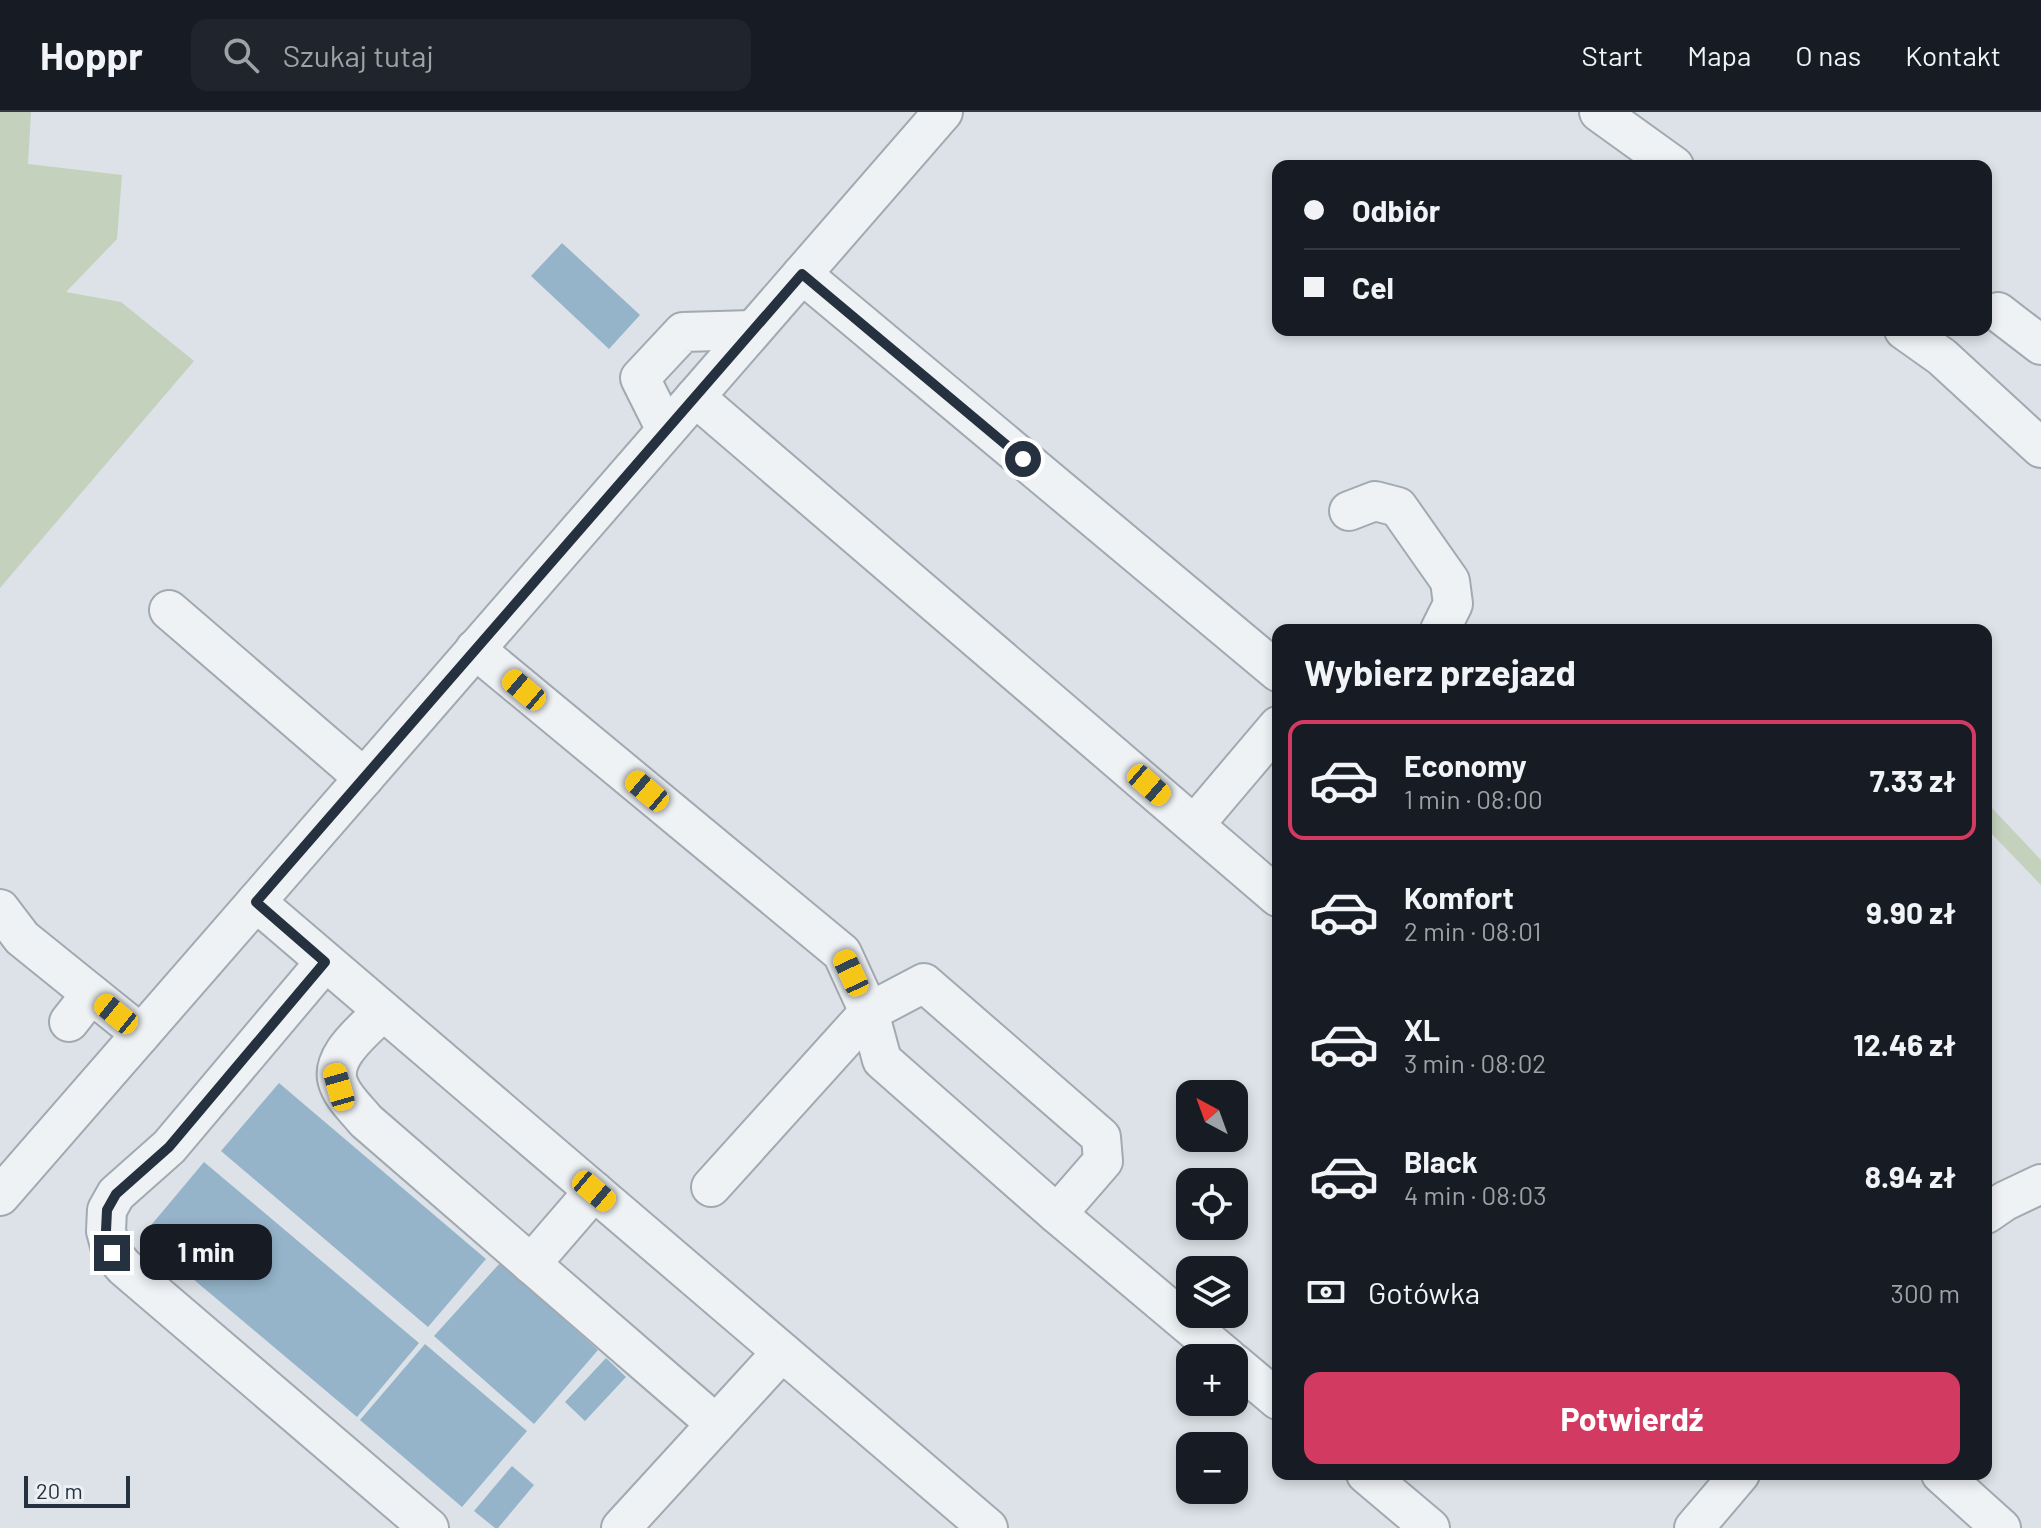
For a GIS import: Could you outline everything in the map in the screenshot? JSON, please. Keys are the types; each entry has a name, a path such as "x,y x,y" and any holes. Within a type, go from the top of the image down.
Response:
{"street":[{"path":"0,1196 943,112"},
{"path":"1599,112 1666,160"},
{"path":"802,274 1272,667"},
{"path":"1998,312 2041,345"},
{"path":"666,430 640,378 683,332 753,330"},
{"path":"1912,336 1942,357 2041,448"},
{"path":"695,397 1272,892"},
{"path":"1349,511 1375,501 1398,507 1450,581 1453,604 1443,624"},
{"path":"169,610 364,778"},
{"path":"475,649 842,953 869,1012 882,1060 1211,1344"},
{"path":"1195,824 1272,733"},
{"path":"256,902 988,1528"},
{"path":"0,909 80,1008 141,1034"},
{"path":"325,962 169,1147 116,1194 107,1210 106,1231 112,1253 124,1267 429,1528"},
{"path":"711,1187 869,1012 924,983 1101,1137 1103,1161 1057,1214"},
{"path":"383,1011 340,1058 335,1071 339,1087 366,1121 716,1424"},
{"path":"1992,1210 2041,1184"},
{"path":"531,1264 594,1191"},
{"path":"621,1528 782,1352"},
{"path":"1248,1375 1272,1395"},
{"path":"1373,1480 1430,1528"},
{"path":"1694,1528 1735,1480"},
{"path":"1948,1480 2001,1528"}],"green space":[{"path":"0,112 31,112 28,164 122,175 117,239 66,292 121,302 194,361 0,588"},
{"path":"1992,808 2041,860 2041,885 1992,834"}],"water":[{"path":"562,243 640,315 609,349 531,276"},
{"path":"279,1083 486,1259 428,1327 221,1151"},
{"path":"204,1162 419,1343 357,1417 142,1236"},
{"path":"500,1263 598,1350 534,1424 434,1336"},
{"path":"425,1344 527,1431 462,1507 360,1420"},
{"path":"606,1358 626,1377 585,1421 565,1402"},
{"path":"512,1466 534,1485 495,1528 474,1511"}],"route":[{"path":"112,1253 106,1231 107,1210 116,1194 169,1147 325,962 256,902 802,274 1023,459"}]}
